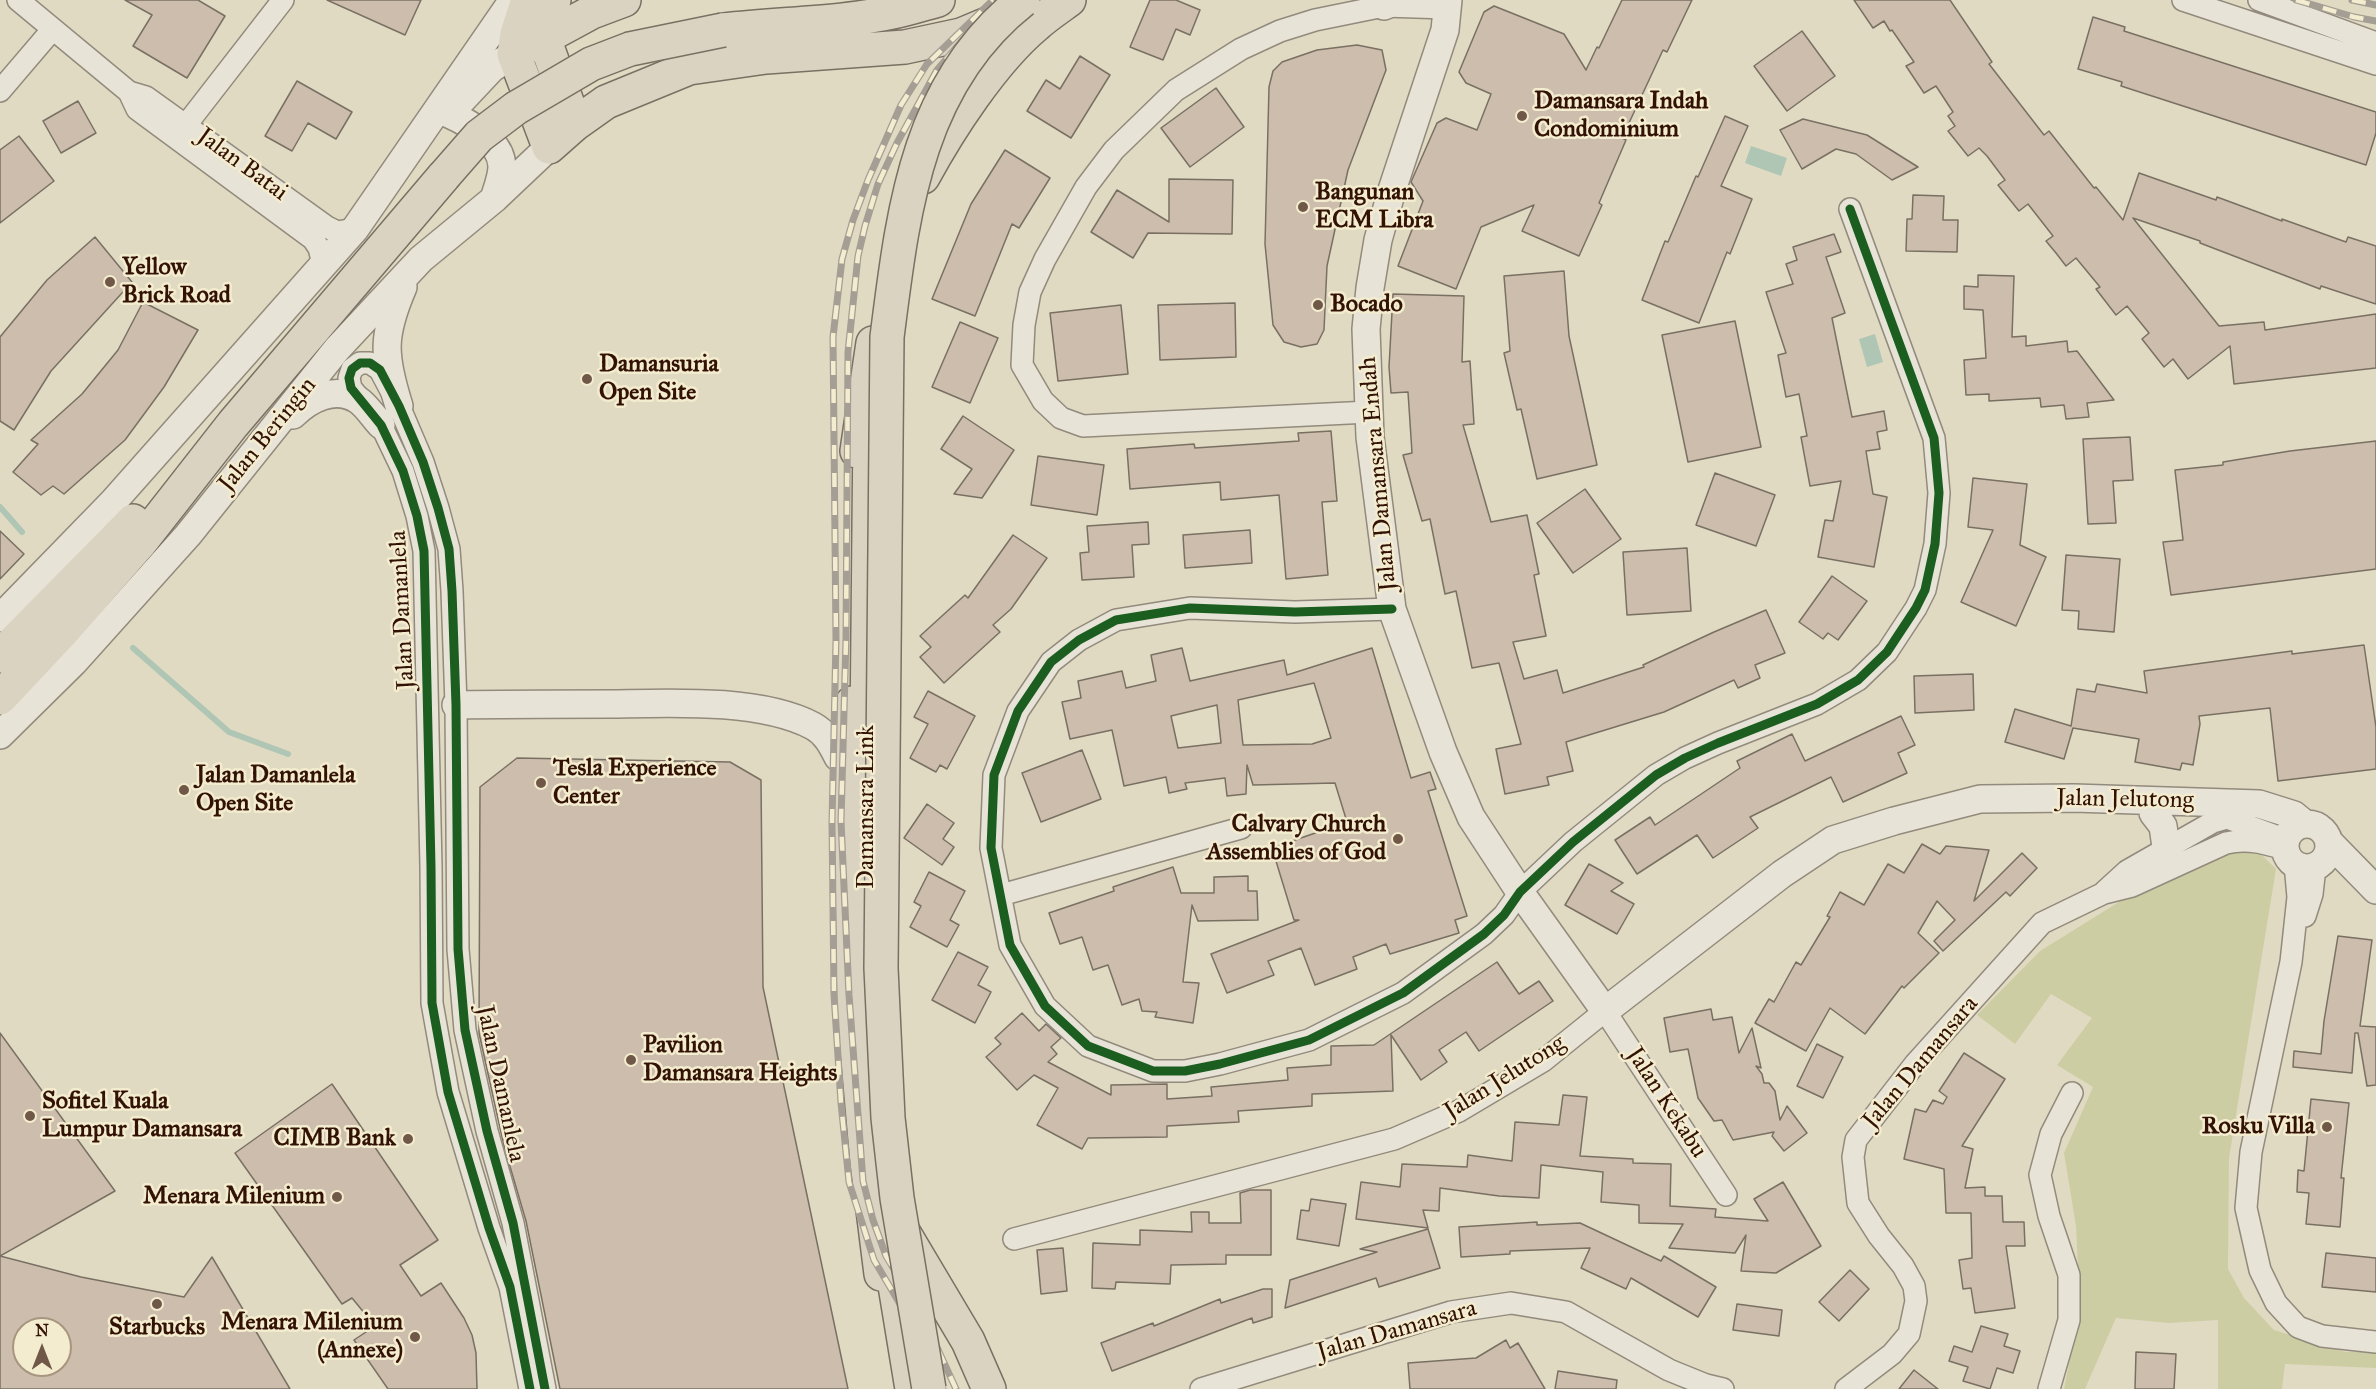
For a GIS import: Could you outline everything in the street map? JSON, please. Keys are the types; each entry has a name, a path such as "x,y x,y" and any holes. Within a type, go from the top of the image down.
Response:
{"highway":[{"path":"528,0 517,34 514,54 549,147 606,102 689,68 766,57 904,47 962,35 1044,0"},
{"path":"514,54 544,38 566,9 624,0"},
{"path":"0,698 139,544 233,424 479,136 516,108 591,64 630,49 723,30 892,12 938,0"},
{"name":"Damansara Link","path":"929,1389 897,1198 888,1118 881,968 887,338 897,260 909,196 925,140 942,99 958,69 1001,17 1023,0"},
{"name":"Damansara Link","path":"912,1389 881,1188 866,994 867,588 873,343 886,278 913,196 944,138 1006,56 1034,26 1069,0"},
{"path":"566,9 574,53 584,70 598,83 618,87 641,87"},
{"path":"544,38 576,124"},
{"path":"873,343 857,451 851,805 854,1016 867,1162 896,1389"},
{"path":"0,656 233,424"},
{"path":"838,757 851,805"},
{"path":"881,1188 914,1253 968,1341 989,1389"},
{"path":"921,1389 922,1350"}],"street":[{"name":"Jalan Batai","path":"18,0 129,92 146,97 327,227 337,232 355,229"},
{"path":"186,125 283,0"},
{"path":"0,618 112,502 355,229 400,167 513,0"},
{"path":"2183,0 2376,64"},
{"path":"2259,0 2376,43"},
{"path":"1369,412 1083,426 1061,418 1043,401 1022,365 1024,326 1030,292 1045,259 1086,187 1114,150 1176,90 1241,49 1315,20 1391,3 1448,4"},
{"name":"Jalan Damansara Endah","path":"1448,4 1443,39 1377,240 1366,329 1370,437 1392,609 1443,752 1471,817 1520,892 1605,1011"},
{"path":"0,91 52,30"},
{"path":"400,167 492,68 514,54"},
{"name":"Jalan Batai","path":"129,92 137,109 313,238 319,248 323,264"},
{"path":"449,114 472,126 494,148 501,159 502,169 494,199"},
{"name":"Jalan Beringin","path":"1,734 74,663 188,535 337,350 422,259 494,199 549,147"},
{"path":"1392,609 1295,612 1190,608 1116,620 1079,639 1051,662 1018,711 994,775 991,848 1010,945 1045,1006 1088,1046 1153,1071 1185,1071 1309,1040 1403,993 1484,934 1504,915 1520,892 1573,842 1656,775 1718,743 1817,704 1858,680 1887,652 1925,590 1935,544 1939,493 1934,438 1850,209"},
{"path":"256,451 303,405 313,398 324,395 347,396 390,416 386,333 406,279 422,259"},
{"name":"Jalan Damanlela","path":"390,416 423,462 449,549 456,705 458,949 465,1030 488,1131 513,1223 545,1389"},
{"name":"Jalan Damanlela","path":"390,416 417,516 423,551 428,706 432,1004 448,1092 489,1228 510,1287 530,1389"},
{"path":"428,706 690,703 744,708 796,719 814,727 829,739 838,757"},
{"name":"Jalan Jelutong","path":"1014,1239 1394,1139 1459,1111 1543,1061 1782,874 1833,840 1894,821 1980,799 2074,798 2238,802 2278,809 2294,815 2304,847 2376,898"},
{"name":"Jalan Jelutong","path":"1942,810 2153,813 2227,818"},
{"path":"2153,813 2163,826 2166,847"},
{"name":"Jalan Damansara","path":"2104,893 2127,871 2166,847 2213,822 2227,818 2248,817 2304,847"},
{"path":"1001,895 1241,828"},
{"name":"Jalan Damansara","path":"1846,1389 1892,1354 1911,1327 1916,1300 1914,1286 1903,1266 1879,1236 1858,1203 1852,1157 1856,1140 1915,1064 2042,923 2104,893 2132,886 2226,843 2241,839 2304,847"},
{"path":"2304,847 2312,894 2291,962 2251,1152 2246,1208 2260,1270 2276,1303 2298,1327 2322,1336 2376,1342"},
{"name":"Jalan Jelutong","path":"2304,847 2376,890"},
{"name":"Jalan Kekabu","path":"1605,1011 1726,1195"},
{"path":"2049,1389 2069,1320 2069,1275 2049,1216 2040,1175 2051,1134 2072,1093"},
{"name":"Jalan Damansara","path":"1201,1389 1451,1312 1511,1303 1566,1312 1669,1370 1706,1385 1723,1389"}],"green space":[{"path":"2256,849 2276,869 2229,1158 2228,1269 2244,1298 2274,1330 2345,1352 2376,1351 2376,1368 2285,1364 2282,1389 2218,1389 2218,1320 2169,1323 2116,1318 2085,1389 2064,1389 2080,1309 2076,1226 2064,1153 2093,1087 2057,1065 2092,1018 2051,994 2015,1044 1977,1015 2040,951 2143,887 2230,852"}],"shaded area":[{"path":"1751,146 1787,158 1781,176 1745,163"},
{"path":"1875,334 1883,362 1867,367 1859,339"}],"building":[{"path":"125,0 198,0 225,16 187,78 133,46 152,15"},
{"path":"327,0 421,0 405,35"},
{"path":"1150,0 1176,0 1200,10 1190,35 1176,29 1163,60 1130,47"},
{"path":"1622,0 1692,0 1667,52 1663,50 1622,138 1626,140 1599,203 1602,205 1579,256 1522,231 1534,205 1481,227 1456,289 1398,266 1423,201 1411,182 1437,123 1446,118 1477,130 1491,94 1466,83 1459,72 1484,12 1494,6 1564,34 1586,70"},
{"path":"1854,0 1950,0 1992,62 1989,64 2044,135 2049,131 2094,188 2096,187 2123,220 2139,173 2216,200 2217,197 2346,242 2348,237 2376,246 2376,304 2321,286 2320,289 2200,243 2200,241 2133,218 2219,326 2264,322 2265,330 2376,314 2376,368 2234,384 2230,346 2188,379 2173,359 2164,367 2142,339 2149,333 2127,306 2116,315 2096,289 2100,287 2076,258 2066,266 2046,241 2053,236 2028,204 2019,211 1998,185 2005,180 1987,156 1979,148 1968,156 1948,131 1955,126 1948,116 1953,112 1936,86 1924,93 1906,66 1914,62 1892,30 1890,31 1884,21 1873,28"},
{"path":"2093,17 2125,27 2124,31 2376,112 2376,133 2366,165 2121,86 2122,82 2078,69"},
{"path":"1802,31 1835,76 1787,111 1754,66"},
{"name":"Bangunan ECM Libra","path":"1357,45 1382,50 1386,70 1348,170 1327,266 1324,330 1317,344 1301,347 1284,342 1273,325 1265,244 1269,87 1273,71 1282,62 1317,50"},
{"path":"1080,56 1110,75 1071,138 1027,111 1046,80 1060,89"},
{"path":"297,81 352,112 336,139 308,123 292,151 265,136"},
{"path":"1216,88 1244,127 1190,167 1161,128"},
{"path":"78,101 96,133 61,153 43,121"},
{"path":"1725,116 1748,126 1721,186 1752,199 1730,254 1727,252 1699,323 1642,300 1665,241 1668,242"},
{"path":"1803,119 1867,135 1918,167 1892,180 1856,154 1836,149 1802,169 1780,130"},
{"path":"19,136 54,181 0,223 0,150"},
{"path":"1005,150 1050,178 1019,228 1012,224 975,316 932,299 971,204"},
{"path":"1169,179 1233,180 1232,234 1148,233 1133,258 1091,232 1117,190 1169,222"},
{"path":"1913,195 1944,196 1943,220 1958,220 1957,252 1906,251 1907,219 1912,219"},
{"path":"1834,234 1841,252 1826,257 1845,313 1832,318 1852,417 1884,411 1887,430 1877,432 1880,449 1866,451 1873,494 1887,497 1874,567 1818,557 1825,520 1833,521 1841,481 1810,486 1801,437 1807,436 1799,394 1786,397 1778,355 1786,353 1766,292 1793,284 1786,264 1797,260 1793,247"},
{"path":"95,237 132,282 51,371 14,430 0,421 0,337 47,280"},
{"path":"1564,271 1569,336 1597,465 1537,479 1521,409 1517,410 1504,353 1510,351 1504,276"},
{"path":"1978,275 2014,276 2012,337 2026,336 2026,346 2067,341 2068,352 2077,351 2114,400 2087,403 2089,417 2066,419 2064,405 2041,407 2040,398 1989,401 1989,394 1966,395 1964,360 1986,358 1983,310 1964,309 1964,286 1978,287"},
{"path":"1393,294 1464,296 1462,362 1470,361 1474,424 1463,425 1491,522 1527,515 1539,574 1534,575 1546,636 1513,642 1524,679 1557,670 1563,693 1644,667 1643,665 1766,610 1785,653 1755,665 1760,678 1738,688 1734,680 1664,712 1566,742 1573,771 1547,777 1549,785 1505,794 1496,749 1521,744 1499,663 1472,668 1456,591 1445,594 1430,519 1422,521 1403,455 1412,453 1408,392 1391,393 1389,367"},
{"path":"143,302 198,330 164,387 125,440 64,494 53,486 41,495 13,472 38,444 31,440 82,394 118,350"},
{"path":"1235,303 1236,357 1160,360 1158,305"},
{"path":"1121,305 1128,374 1058,381 1050,313"},
{"path":"1735,321 1761,447 1688,462 1662,335"},
{"path":"960,322 998,338 970,403 932,387"},
{"path":"963,416 1014,450 982,498 954,494 972,469 941,449"},
{"path":"1331,431 1337,501 1322,502 1328,575 1286,579 1279,495 1221,500 1220,482 1130,489 1127,449 1194,444 1195,448 1299,441 1298,433"},
{"path":"2130,437 2133,480 2113,481 2116,523 2088,524 2083,439"},
{"path":"2376,441 2376,569 2171,595 2163,542 2183,540 2175,470 2223,465 2223,462 2290,451"},
{"path":"1038,456 1104,465 1097,515 1031,505"},
{"path":"1715,473 1775,495 1756,546 1696,525"},
{"path":"1973,478 2027,484 2020,545 2046,557 2016,626 1961,602 1993,530 1968,527"},
{"path":"1585,489 1621,539 1573,573 1537,523"},
{"path":"1148,522 1149,544 1132,545 1134,577 1082,580 1080,553 1089,552 1087,526"},
{"path":"1250,530 1252,563 1185,568 1183,535"},
{"path":"0,531 24,554 0,579"},
{"path":"1013,535 1047,558 1011,609 993,625 1000,632 944,683 920,657 931,647 920,636 965,595 968,598"},
{"path":"1687,548 1691,611 1627,615 1623,552"},
{"path":"2066,555 2120,559 2114,632 2078,629 2079,611 2062,610"},
{"path":"1832,576 1867,601 1838,640 1828,633 1823,639 1799,622"},
{"path":"2364,645 2376,727 2376,769 2278,781 2270,708 2199,716 2200,724 2193,765 2182,763 2180,770 2135,762 2139,739 2073,728 2064,759 2005,742 2015,709 2071,726 2077,689 2095,692 2097,684 2147,693 2144,671 2292,651 2292,654"},
{"path":"1182,648 1190,681 1284,660 1287,675 1372,648 1411,778 1430,772 1436,789 1428,791 1467,916 1455,920 1459,933 1390,954 1386,944 1353,957 1357,969 1315,985 1301,948 1268,961 1274,975 1227,993 1211,954 1299,920 1294,920 1272,848 1347,822 1335,783 1253,785 1247,765 1246,794 1227,796 1225,778 1185,783 1187,789 1169,793 1166,777 1124,786 1112,730 1070,739 1062,702 1081,698 1078,681 1122,671 1126,688 1156,681 1151,655","holes":["1314,683 1331,738 1312,744 1243,745 1238,700","1217,705 1221,743 1178,748 1171,716"]},
{"path":"1973,674 1974,710 1915,713 1914,676"},
{"path":"928,691 975,716 947,769 940,765 936,772 910,758 928,724 914,717"},
{"path":"1901,716 1915,745 1898,753 1907,773 1843,802 1831,777 1750,817 1758,828 1713,858 1697,835 1637,874 1615,840 1650,817 1655,825 1740,768 1737,761 1792,734 1805,761"},
{"path":"1082,750 1101,799 1041,822 1022,773"},
{"name":"Pavilion Damansara Heights","path":"517,758 730,762 761,780 763,987 848,1389 560,1389 526,1221 504,1146 479,1033 480,787"},
{"path":"927,804 954,823 943,839 954,847 942,865 904,838"},
{"path":"1922,844 1940,854 1946,846 1989,850 1974,901 2022,853 2037,868 2010,896 2006,892 1943,951 1934,941 1955,920 1937,901 1918,933 1939,953 1904,988 1902,986 1865,1034 1830,1008 1806,1051 1755,1023 1769,999 1774,1002 1796,962 1801,965 1830,917 1827,916 1840,892 1864,905 1888,864 1904,873"},
{"path":"1589,864 1623,883 1611,891 1634,904 1617,934 1565,905"},
{"path":"1173,867 1181,893 1214,893 1214,877 1248,876 1248,891 1257,891 1258,920 1198,921 1192,905 1183,982 1199,983 1193,1023 1155,1017 1157,1012 1142,1011 1139,999 1122,1005 1108,965 1093,970 1082,937 1060,944 1049,913 1114,891 1113,887"},
{"path":"929,872 965,891 950,920 959,925 947,947 910,927 921,906 914,902"},
{"path":"2338,936 2372,940 2360,1026 2376,1027 2376,1085 2367,1086 2358,1033 2355,1033 2352,1073 2293,1067 2294,1051 2321,1054"},
{"path":"958,952 988,967 978,985 991,992 975,1023 932,1000"},
{"path":"1497,962 1519,994 1539,981 1553,1001 1479,1051 1466,1032 1439,1050 1447,1062 1421,1080 1391,1035 1393,1091 1312,1094 1312,1106 1238,1111 1239,1122 1167,1126 1167,1137 1088,1138 1082,1149 1037,1125 1058,1088 1034,1075 1017,1090 986,1057 1001,1044 995,1038 1022,1013 1039,1031 1046,1024 1061,1038 1051,1047 1057,1054 1048,1062 1111,1095 1111,1085 1167,1084 1167,1099 1212,1096 1211,1087 1288,1080 1287,1068 1331,1065 1331,1046 1374,1045"},
{"path":"1711,1009 1713,1020 1732,1017 1739,1053 1752,1028 1761,1068 1756,1066 1762,1074 1764,1083 1769,1083 1775,1091 1780,1120 1787,1106 1807,1133 1784,1151 1772,1136 1774,1132 1733,1140 1722,1120 1714,1121 1698,1098 1688,1049 1670,1052 1664,1018"},
{"name":"Sofitel Kuala Lumpur Damansara","path":"0,1033 115,1191 0,1256"},
{"path":"1817,1044 1843,1057 1823,1098 1797,1086"},
{"path":"1964,1053 2005,1079 1962,1146 1973,1149 1965,1188 1985,1187 1985,1196 2002,1196 2003,1222 2024,1222 2025,1246 2006,1246 2015,1308 1975,1313 1971,1288 1963,1289 1959,1260 1972,1258 1971,1213 1946,1213 1944,1169 1904,1159 1915,1109 1926,1112 1933,1100 1943,1104 1947,1097 1939,1091"},
{"name":"Menara Milenium","path":"332,1084 438,1240 400,1265 421,1296 441,1283 464,1318 472,1335 476,1353 477,1389 388,1389 354,1340 375,1326 352,1298 342,1304 235,1153"},
{"path":"1563,1095 1587,1097 1580,1156 1633,1159 1633,1163 1671,1164 1670,1206 1716,1209 1715,1217 1768,1221 1754,1199 1783,1182 1821,1246 1776,1273 1741,1271 1746,1235 1735,1253 1669,1248 1683,1224 1639,1223 1639,1205 1601,1202 1603,1172 1541,1165 1539,1198 1499,1196 1440,1188 1439,1211 1423,1210 1428,1228 1356,1219 1361,1182 1400,1187 1402,1164 1467,1167 1468,1155 1512,1161 1515,1122 1559,1125"},
{"path":"2311,1099 2349,1103 2341,1178 2344,1178 2340,1227 2306,1224 2309,1193 2297,1192 2298,1170 2304,1171"},
{"path":"1250,1190 1271,1190 1271,1255 1226,1255 1226,1264 1171,1265 1170,1284 1116,1282 1115,1289 1092,1288 1093,1243 1140,1245 1140,1230 1192,1232 1191,1212 1209,1212 1209,1223 1241,1223 1240,1193"},
{"path":"1311,1199 1346,1204 1339,1246 1297,1239 1301,1210 1309,1211"},
{"path":"1537,1222 1537,1225 1580,1223 1661,1261 1664,1256 1716,1287 1698,1317 1631,1278 1626,1289 1581,1268 1590,1248 1510,1251 1510,1254 1461,1257 1459,1227"},
{"path":"1428,1229 1440,1268 1379,1287 1376,1278 1285,1308 1290,1280 1377,1252 1360,1249"},
{"path":"1063,1248 1067,1291 1041,1294 1037,1250"},
{"path":"2326,1253 2376,1258 2376,1292 2322,1287"},
{"path":"0,1256 81,1277 184,1297 212,1257 290,1389 0,1389"},
{"path":"1850,1270 1869,1289 1839,1321 1819,1302"},
{"path":"1263,1289 1272,1289 1272,1317 1253,1323 1252,1318 1112,1371 1101,1343 1153,1323 1154,1326 1220,1299 1221,1303"},
{"path":"1737,1304 1782,1310 1779,1336 1733,1330"},
{"path":"1981,1326 2008,1334 2004,1346 2020,1351 2013,1373 1997,1368 1990,1389 1963,1381 1968,1367 1949,1361 1954,1346 1972,1352"},
{"path":"1506,1340 1510,1348 1518,1343 1545,1389 1410,1389 1408,1363 1476,1358"},
{"path":"2136,1352 2176,1354 2174,1389 2135,1389"},
{"path":"1914,1370 1938,1389 1899,1389"},
{"path":"1558,1371 1617,1380 1616,1389 1555,1389"}],"waterway":[{"path":"0,507 22,532"},
{"path":"133,648 229,732 288,754"}],"railway":[{"path":"943,1389 913,1326 874,1260 849,1182 834,994 832,822 836,639 833,337 842,259 853,220 901,105 927,64 993,0"},
{"path":"956,1389 924,1319 886,1256 873,1220 863,1181 849,995 841,821 846,639 848,352 858,256 865,226 878,184 897,143 937,70 967,35 1018,0"},
{"path":"2296,0 2376,21"},
{"path":"2352,0 2376,5"}],"cycle path":[{"path":"1392,609 1295,612 1190,608 1116,620 1079,640 1051,662 1018,711 994,775 991,848 1010,945 1045,1006 1088,1046 1153,1071 1185,1071 1309,1040 1403,993 1484,934 1504,915 1520,892 1573,842 1656,775 1685,758 1718,743 1817,704 1858,680 1887,652 1925,590 1935,544 1939,493 1934,438 1850,209"},
{"path":"530,1389 510,1287 489,1228 448,1092 432,1003 424,551 417,516 403,471 381,425 351,388 349,378 352,369 360,363 370,363 380,370 399,406 423,462 449,549 456,705 458,949 465,1030 487,1131 513,1223 545,1389"}],"place":[{"name":"Damansara Indah Condominium","path":"1522,116"},
{"name":"Bangunan ECM Libra","path":"1303,207"},
{"name":"Yellow Brick Road","path":"110,282"},
{"name":"Bocado","path":"1318,305"},
{"name":"Damansuria Open Site","path":"587,379"},
{"name":"Tesla Experience Center","path":"541,783"},
{"name":"Jalan Damanlela Open Site","path":"184,790"},
{"name":"Calvary Church Assemblies of God","path":"1398,839"},
{"name":"Pavilion Damansara Heights","path":"631,1060"},
{"name":"Sofitel Kuala Lumpur Damansara","path":"30,1116"},
{"name":"Rosku Villa","path":"2327,1127"},
{"name":"CIMB Bank","path":"408,1139"},
{"name":"Menara Milenium","path":"337,1197"},
{"name":"Starbucks","path":"157,1304"},
{"name":"Menara Milenium (Annexe)","path":"415,1337"}]}
